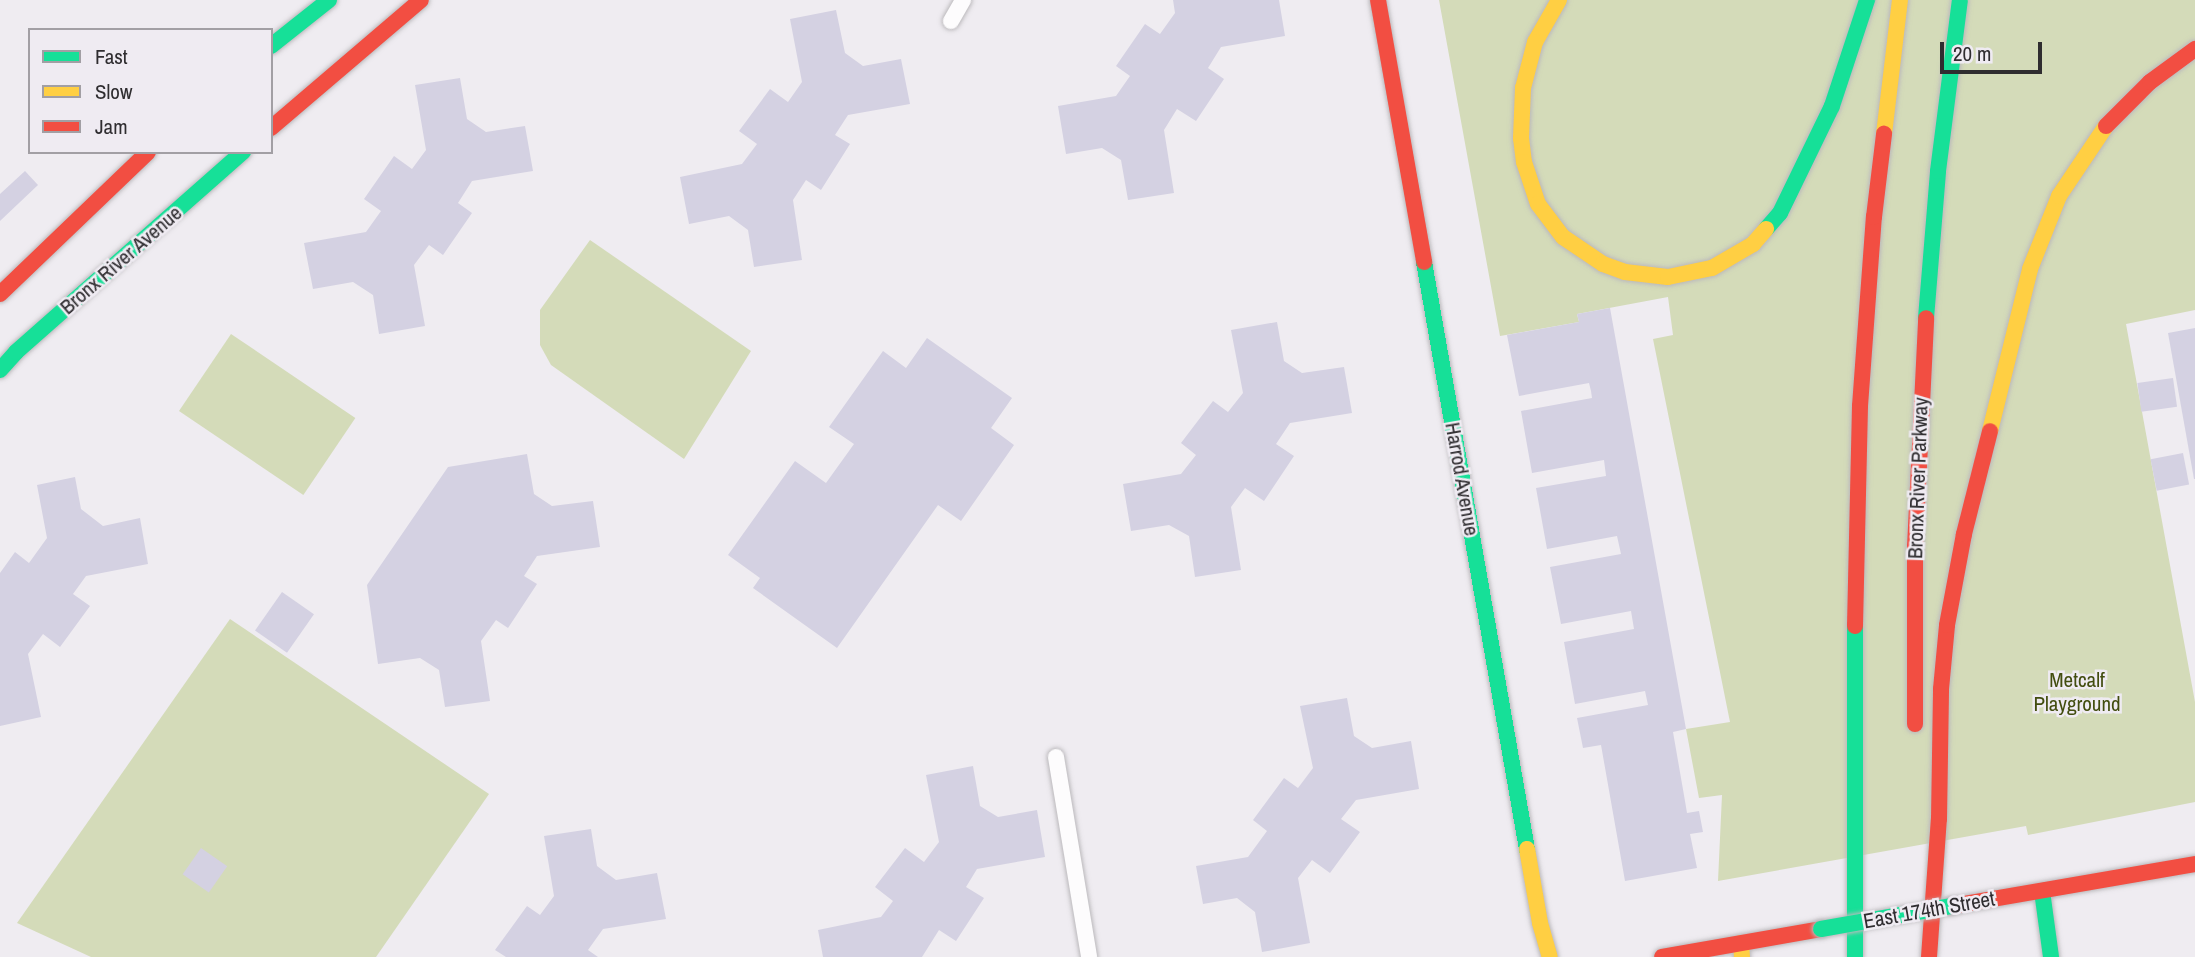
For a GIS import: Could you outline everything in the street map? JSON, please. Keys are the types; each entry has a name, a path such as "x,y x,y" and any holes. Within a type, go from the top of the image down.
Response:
{"main road":[{"path":"273,44 329,0"},
{"path":"273,126 421,0"},
{"name":"Harrod Avenue","path":"1378,0 1540,923 1550,957"},
{"path":"1559,0 1535,42 1522,88 1522,150 1538,204 1563,237 1603,264 1625,272 1668,277 1712,268 1734,256 1753,244 1780,213 1832,106 1867,0"},
{"path":"1855,957 1855,587 1860,406 1874,217 1900,0"},
{"name":"Bronx River Parkway","path":"1915,739 1915,547 1923,359 1938,171 1960,0"},
{"path":"1929,957 1939,819 1941,689 1947,625 1964,534 2030,269 2059,196 2098,134 2150,82 2195,49"},
{"path":"0,295 146,154"},
{"name":"Bronx River Avenue","path":"0,370 16,352 241,154"},
{"name":"East 174th Street","path":"1662,957 1742,950 1821,929 2195,864"},
{"path":"1918,888 1920,957"},
{"path":"2042,891 2051,957"}],"lane":[{"path":"951,21 963,0"},
{"path":"1056,757 1089,957"}],"green space":[{"name":"Metcalf Playground","path":"1439,0 2195,0 2195,310 2126,324 2195,702 2195,802 2028,835 2026,826 1718,881 1722,795 1699,798 1686,729 1730,722 1653,339 1673,335 1668,297 1577,314 1579,322 1500,336"},
{"path":"590,240 751,351 684,459 551,365 540,345 540,310"},
{"path":"231,334 355,418 303,495 179,411"},
{"path":"230,619 489,794 376,957 91,957 17,923"}],"building":[{"path":"1173,0 1279,0 1285,36 1221,47 1208,68 1224,79 1196,121 1177,109 1164,130 1174,193 1128,200 1121,160 1102,148 1066,154 1058,106 1116,96 1130,76 1116,66 1145,24 1160,34 1175,13"},
{"path":"836,10 845,53 863,66 901,59 910,104 848,115 835,135 850,144 821,190 806,180 793,200 802,260 754,267 748,230 729,216 689,224 680,177 742,164 757,144 739,131 770,89 788,102 802,82 790,19"},
{"path":"460,78 467,119 486,132 525,126 533,171 472,181 458,203 472,213 443,255 429,245 414,265 425,326 379,334 373,295 353,282 313,289 304,243 366,232 381,211 364,199 394,156 412,169 426,150 415,85"},
{"path":"25,171 38,185 0,221 0,194"},
{"path":"1610,308 1686,729 1673,732 1687,813 1699,811 1703,832 1690,834 1697,868 1625,881 1601,745 1583,748 1577,718 1648,705 1645,691 1575,704 1564,642 1634,629 1631,611 1561,624 1550,567 1621,554 1617,536 1547,549 1536,488 1606,476 1604,460 1532,473 1521,411 1592,398 1591,391 1589,383 1519,396 1507,335 1579,322 1577,314"},
{"path":"1277,322 1284,361 1302,373 1344,367 1352,413 1290,423 1276,444 1294,456 1264,501 1245,488 1231,507 1241,570 1195,577 1189,536 1169,525 1131,531 1123,484 1181,474 1196,455 1181,443 1213,401 1228,412 1243,393 1231,330"},
{"path":"2195,328 2195,479 2194,479 2168,333"},
{"path":"927,338 1012,398 991,428 1014,445 961,521 938,505 837,648 753,588 760,578 728,555 795,461 826,483 854,444 829,427 883,351 906,368"},
{"path":"2173,378 2177,407 2141,412 2137,383"},
{"path":"2183,453 2189,484 2157,491 2151,459"},
{"path":"527,454 534,494 552,506 593,501 600,547 537,556 524,576 537,584 508,628 496,620 481,641 490,701 445,707 439,670 420,658 378,664 367,585 448,467"},
{"path":"75,477 81,509 103,526 140,518 148,564 86,576 73,594 90,606 60,647 43,634 28,654 41,717 0,726 0,573 15,552 29,563 47,538 37,485"},
{"path":"282,592 314,614 287,653 255,631"},
{"path":"1347,698 1354,736 1372,748 1411,741 1419,789 1356,800 1341,819 1360,832 1330,873 1312,860 1298,878 1310,943 1262,952 1255,912 1237,898 1203,904 1196,866 1248,857 1267,831 1253,820 1284,778 1298,788 1313,768 1300,706"},
{"path":"973,766 980,806 998,817 1037,810 1045,857 977,869 966,887 984,898 956,941 939,930 922,957 823,957 818,930 881,917 893,901 875,887 905,848 924,862 939,842 926,775"},
{"path":"591,829 597,866 616,880 657,873 666,919 603,929 588,950 598,957 506,957 495,950 527,906 540,915 554,896 544,836"},
{"path":"201,848 227,866 209,893 183,874"}],"traffic: fast":[{"path":"273,44 329,0"},
{"path":"1766,229 1780,213 1832,106 1867,0"},
{"path":"1926,318 1938,171 1960,0"},
{"path":"0,370 16,352 241,154"},
{"path":"1424,262 1527,849"},
{"path":"1855,626 1855,957"},
{"path":"2042,891 2051,957"},
{"path":"1821,929 1952,906"}],"traffic: slow":[{"path":"1559,0 1535,42 1523,88 1521,138 1524,162 1538,204 1563,237 1603,264 1625,272 1668,277 1712,268 1753,244 1766,229"},
{"path":"1884,134 1900,0"},
{"path":"1990,431 2030,269 2059,196 2106,126"},
{"path":"1527,849 1540,923 1550,957"},
{"path":"1741,943 1742,957"}],"traffic: jam":[{"path":"273,126 421,0"},
{"path":"1378,0 1424,262"},
{"path":"2106,126 2150,82 2195,49"},
{"path":"1855,626 1860,406 1874,217 1884,134"},
{"path":"0,294 146,154"},
{"path":"1915,724 1915,547 1926,318"},
{"path":"1929,957 1939,819 1941,689 1947,625 1964,534 1990,431"},
{"path":"1952,906 2195,864"},
{"path":"1662,957 1821,929"}]}
